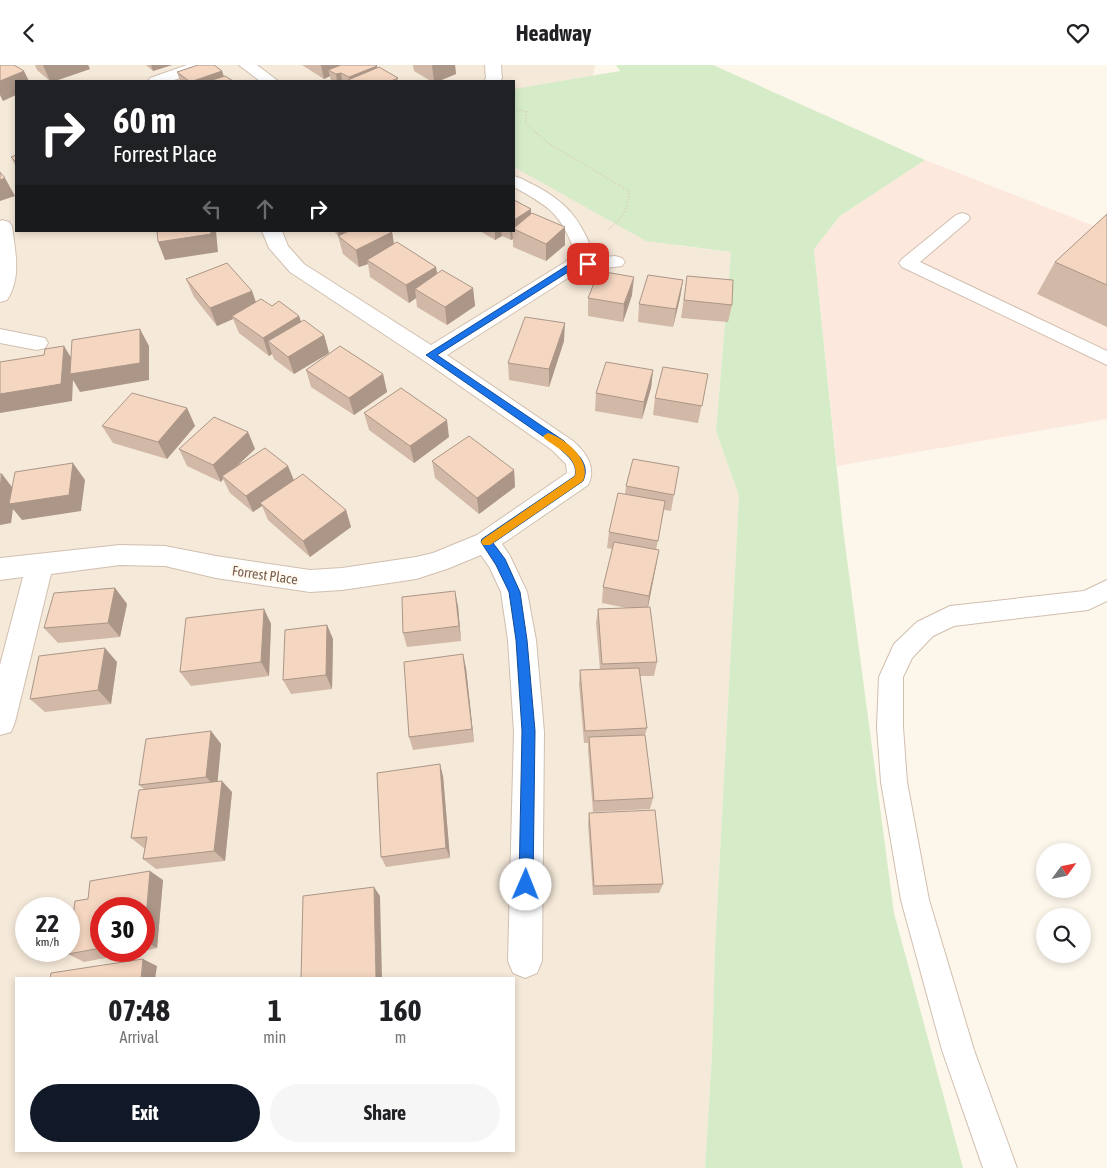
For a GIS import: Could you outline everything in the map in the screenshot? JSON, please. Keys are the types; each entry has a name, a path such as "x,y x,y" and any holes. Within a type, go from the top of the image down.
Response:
{"street":[{"path":"159,80 203,65"},
{"path":"246,65 268,80"},
{"path":"492,80 493,65"},
{"path":"0,295 8,269 6,225"},
{"name":"Forrest Place","path":"0,569 120,555 165,556 216,567 310,581 342,579 416,568 438,562 486,542 579,478 581,470 578,462 560,444 431,355 298,268 279,248 272,232"},
{"path":"431,355 578,256 615,262"},
{"path":"0,335 37,343"},
{"path":"486,542 501,563 514,592 522,640 528,731 525,961"},
{"path":"0,722 40,563"}],"lane":[{"path":"515,182 558,205 570,220 578,256"},
{"path":"962,218 908,263 1107,359"},
{"path":"1000,1168 958,1049 915,900 894,781 890,727 891,677 903,651 925,629 950,615 1078,602 1088,600 1107,590"}],"path":[{"path":"515,109 526,112 526,124 548,143 629,191 630,202 616,225 578,256"}],"shaded area":[{"path":"0,65 595,65 588,102 515,122 515,80 15,80 15,232 515,232 515,162 673,245 731,252 716,431 739,496 715,947 712,1055 705,1168 0,1168"},
{"path":"925,160 1107,231 1107,419 837,466 814,249 840,216"}],"green space":[{"path":"616,65 713,65 925,160 840,216 814,249 843,529 894,913 963,1168 705,1168 739,496 716,431 731,252 646,241 515,168 515,89 620,71"}],"building":[{"path":"0,65 14,65 24,71 0,81"},
{"path":"198,65 214,65 222,71 196,80 188,80 177,72"},
{"path":"341,65 377,66 349,77 328,70"},
{"path":"379,67 398,78 393,80 348,80"},
{"path":"225,76 231,80 212,80"},
{"path":"0,172 5,178 0,180"},
{"path":"515,201 531,209 515,219"},
{"path":"532,213 565,227 546,244 515,229 515,227"},
{"path":"1107,214 1107,285 1055,262"},
{"path":"157,232 211,232 211,234 158,242"},
{"path":"347,232 392,232 356,250 338,236"},
{"path":"397,242 436,267 406,285 367,260"},
{"path":"227,263 252,291 210,308 186,279"},
{"path":"442,270 473,288 445,307 415,289"},
{"path":"599,271 634,277 624,304 588,298"},
{"path":"648,275 683,280 676,309 639,304"},
{"path":"687,276 733,280 732,305 684,300"},
{"path":"261,299 272,306 279,301 299,316 263,338 232,316"},
{"path":"525,317 565,323 549,369 508,363"},
{"path":"304,320 324,335 288,357 268,341"},
{"path":"140,329 140,363 70,374 72,340"},
{"path":"64,346 61,384 0,394 0,362 44,355 45,349"},
{"path":"340,346 383,374 349,398 306,370"},
{"path":"606,362 653,370 644,402 596,393"},
{"path":"663,367 708,374 702,406 655,398"},
{"path":"401,388 447,420 410,446 364,413"},
{"path":"132,393 187,408 158,442 102,426"},
{"path":"214,417 248,432 213,465 179,449"},
{"path":"469,436 514,470 477,498 432,461"},
{"path":"265,448 288,466 246,496 222,476"},
{"path":"633,459 679,467 674,495 626,486"},
{"path":"73,463 69,495 9,504 15,472"},
{"path":"303,474 346,510 303,541 260,503"},
{"path":"618,493 665,501 658,541 609,532"},
{"path":"614,542 659,550 649,596 603,587"},
{"path":"115,588 108,623 44,628 54,593"},
{"path":"455,591 459,626 403,633 402,597"},
{"path":"650,607 657,662 602,664 598,609"},
{"path":"264,609 261,662 180,672 186,618"},
{"path":"327,625 326,675 283,680 285,630"},
{"path":"105,648 98,690 30,699 39,656"},
{"path":"463,654 472,729 409,737 404,662"},
{"path":"639,668 647,728 585,731 580,670"},
{"path":"211,731 206,777 139,785 146,739"},
{"path":"645,735 653,798 594,801 589,737"},
{"path":"440,764 446,848 381,857 377,773"},
{"path":"222,781 214,851 143,859 147,837 131,838 139,790"},
{"path":"655,810 663,884 594,886 589,813"},
{"path":"150,871 148,897 90,897 90,950 80,952 80,900 88,899 90,881"},
{"path":"374,887 376,977 301,977 303,896"},
{"path":"123,962 143,962 141,977 50,977 51,973"}],"slow traffic":[{"path":"487,542 579,478 581,470 578,462 571,453 548,436"}],"route":[{"path":"526,885 528,731 522,640 514,592 501,563 486,542 579,478 581,470 571,453 560,444 431,355 574,265 588,264"}]}
